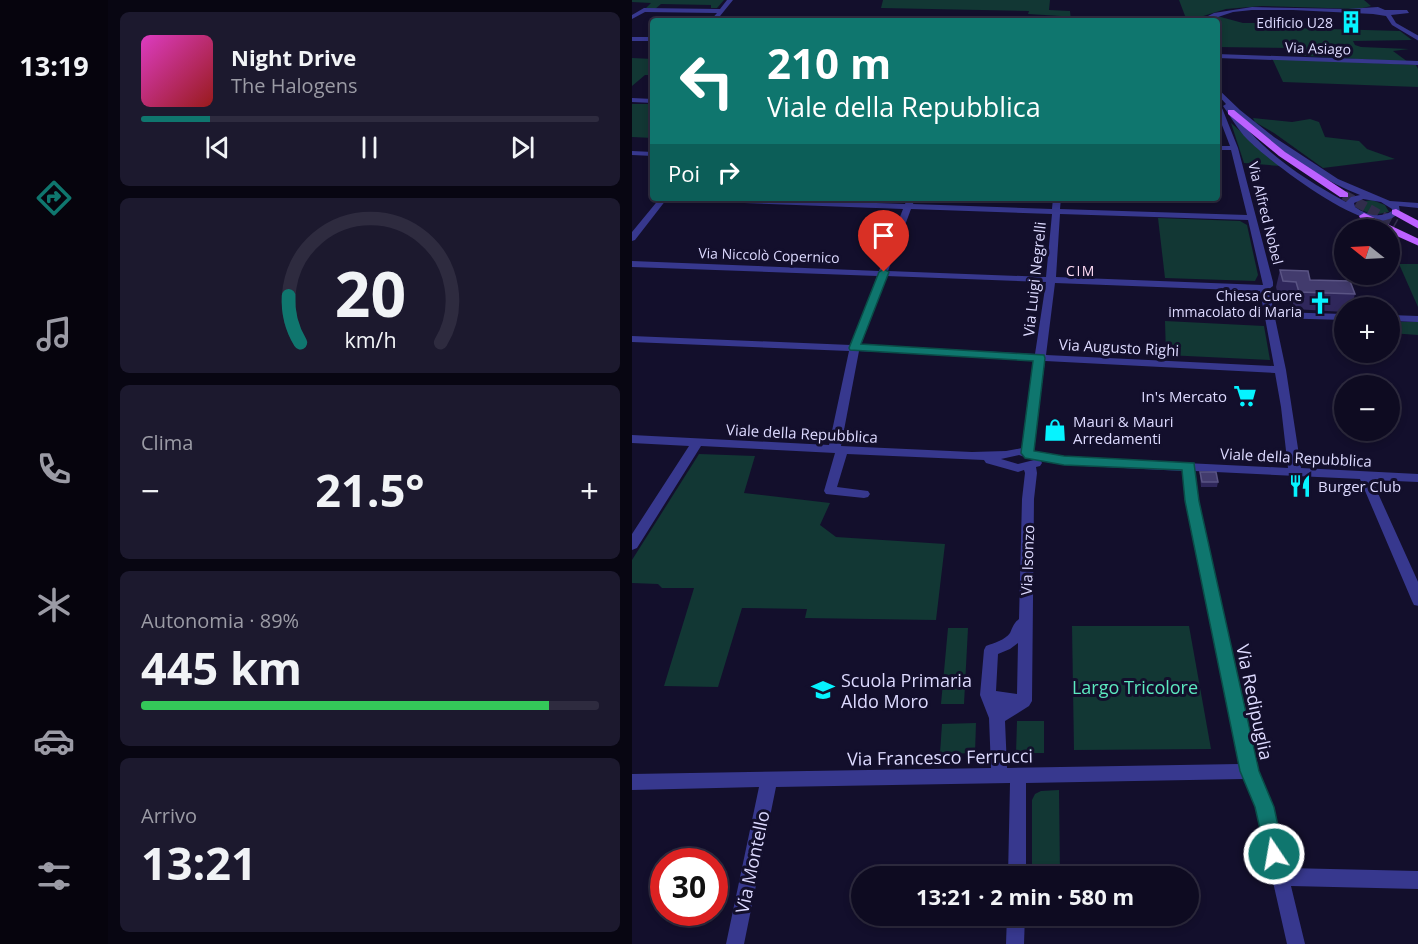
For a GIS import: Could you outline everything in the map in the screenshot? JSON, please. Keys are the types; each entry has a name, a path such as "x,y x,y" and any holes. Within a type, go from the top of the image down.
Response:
{"main road":[{"path":"1220,101 1253,130"},
{"path":"1230,112 1308,173 1344,195"},
{"path":"1395,212 1418,225"},
{"path":"1395,212 1418,235"},
{"path":"1418,215 1416,220 1418,225"},
{"path":"1364,216 1418,243"}],"street":[{"path":"716,18 730,0"},
{"path":"635,14 648,3"},
{"path":"1207,18 1216,14 1248,9 1348,11 1373,9 1387,12 1418,12"},
{"path":"635,14 644,10 722,11"},
{"path":"1387,12 1400,29 1418,39"},
{"path":"632,39 650,39"},
{"name":"Via Asiago","path":"1220,56 1418,63"},
{"path":"632,100 650,100"},
{"path":"1220,100 1326,176 1374,198 1395,212"},
{"path":"1220,101 1245,133 1267,153 1364,216 1382,218 1391,216 1395,212 1418,207"},
{"name":"Via Alfred Nobel","path":"1220,108 1234,148 1268,282 1268,286 1264,288 1281,370 1295,472"},
{"path":"1220,148 1234,148"},
{"path":"632,153 650,154"},
{"path":"1351,208 1350,203 1354,199 1374,198"},
{"path":"632,238 662,201"},
{"path":"848,201 1252,218"},
{"name":"Via Luigi Negrelli","path":"1029,459 1051,278 1057,201"},
{"path":"864,494 830,491 854,348 910,202"},
{"name":"Via Niccolò Copernico","path":"632,264 1051,278 1264,288"},
{"path":"1271,315 1334,317"},
{"path":"1400,318 1418,319"},
{"name":"Via Augusto Righi","path":"632,339 1281,370"},
{"path":"1010,460 1031,434"},
{"name":"Viale della Repubblica","path":"632,439 972,456 1010,460 1064,460 1418,478"},
{"path":"632,545 696,443"},
{"name":"Viale della Repubblica","path":"1010,460 1022,468 1029,459"},
{"name":"Via Isonzo","path":"1024,701 1028,499 1031,473 1029,459"},
{"name":"Via Isonzo","path":"1010,460 1028,499"},
{"name":"Via Redipuglia","path":"1189,466 1192,501 1249,771 1264,807 1295,944"},
{"path":"1364,475 1418,601"},
{"path":"990,650 1005,645 1016,637 1018,628 1025,622"},
{"path":"990,650 1026,651"},
{"path":"990,650 988,695 997,718 999,776"},
{"path":"988,695 1004,700 1024,701"},
{"path":"997,718 1024,701"},
{"name":"Via Francesco Ferrucci","path":"632,782 1249,771"},
{"path":"1017,866 1018,775"},
{"name":"Via Montello","path":"735,944 769,779"},
{"path":"1280,877 1418,879"},
{"path":"1015,944 1016,926"}],"green space":[{"path":"632,0 724,0 717,8 711,8 711,5 661,4 655,9 645,9 651,3 632,2"},
{"path":"883,0 1050,0 1049,10 1070,11 1071,18 1028,14 1029,11 881,8"},
{"path":"1179,0 1364,0 1371,6 1359,9 1262,6 1226,9 1197,18 1186,18"},
{"path":"1217,16 1243,23 1262,23 1264,27 1400,31 1412,40 1353,41 1355,45 1361,47 1409,49 1393,51 1408,62 1305,56 1296,54 1294,48 1220,47 1220,18 1213,18"},
{"path":"632,58 650,59 650,75 645,75 632,86"},
{"path":"1272,58 1416,65 1418,87 1283,82"},
{"path":"632,104 650,104 650,138 632,137"},
{"path":"1253,118 1292,122 1310,119 1319,122 1325,137 1359,141 1367,149 1395,159 1323,168 1255,122"},
{"path":"1231,123 1280,166 1244,163"},
{"path":"1372,200 1385,205 1389,212 1373,215 1357,208 1359,202"},
{"path":"1158,218 1240,221 1247,225 1258,275 1255,281 1165,278"},
{"path":"1400,264 1418,264 1418,307 1400,266"},
{"path":"1165,321 1264,326 1270,360 1166,355"},
{"path":"1400,322 1418,322 1418,335 1400,334"},
{"path":"699,454 755,456 744,493 830,503 820,525 836,537 945,544 936,620 805,618 807,609 742,608 718,687 664,686 694,588 662,588 658,584 632,583 632,560"},
{"name":"Largo Tricolore","path":"1072,626 1189,626 1211,749 1074,750"},
{"path":"948,628 968,628 964,704 941,704"},
{"path":"1017,721 1044,721 1044,753 1016,753"},
{"path":"976,723 975,753 940,754 942,724"},
{"path":"1059,790 1060,866 1032,866 1032,800 1035,794 1041,791"}],"building":[{"path":"1280,270 1308,271 1310,280 1334,281 1334,285 1352,285 1355,294 1299,292 1296,282 1283,281"},
{"path":"1200,472 1216,472 1218,482 1202,482"}],"tunnel":[{"path":"1344,195 1387,219"}],"place":[{"name":"Edificio U28","path":"1351,22"},
{"name":"Chiesa Cuore immacolato di Maria","path":"1320,303"},
{"name":"In's Mercato","path":"1245,396"},
{"name":"Mauri & Mauri Arredamenti","path":"1055,430"},
{"name":"Burger Club","path":"1300,486"},
{"name":"Scuola Primaria Aldo Moro","path":"823,690"}],"district":[{"name":"CIM","path":"1081,270"}],"route":[{"path":"884,272 854,348 1040,358 1030,447 1027,453 1064,460 1189,466 1192,501 1249,771 1264,807 1274,854"}]}
